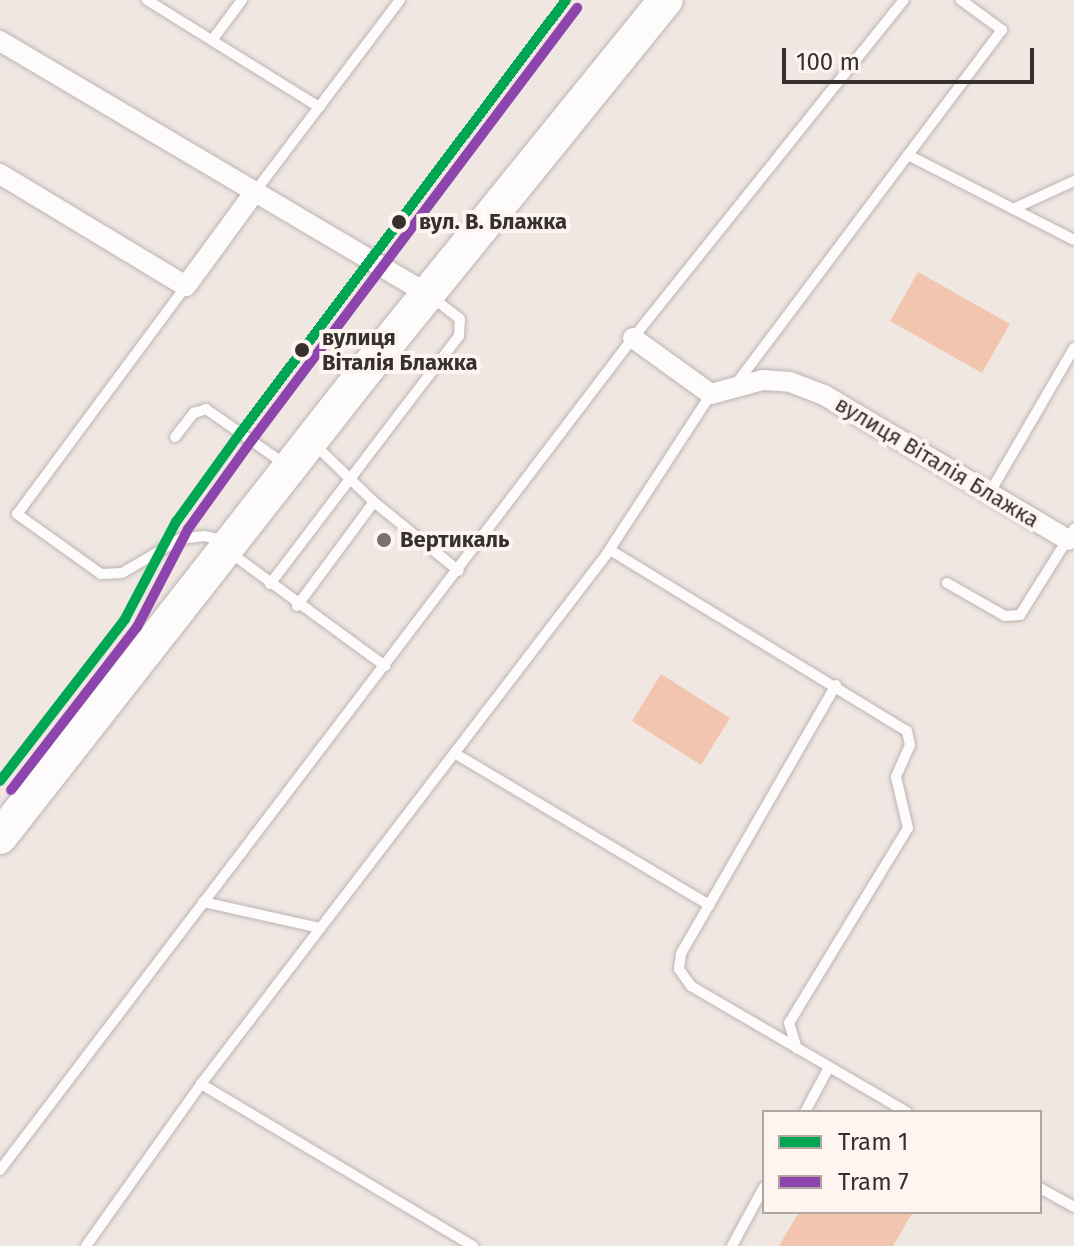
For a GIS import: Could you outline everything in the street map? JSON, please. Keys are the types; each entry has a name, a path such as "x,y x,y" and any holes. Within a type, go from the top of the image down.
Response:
{"highway":[{"path":"0,837 427,294 666,0"}],"street":[{"path":"0,41 427,294"},
{"path":"0,174 186,286 254,193"},
{"path":"633,338 711,394"},
{"name":"вулиця Віталія Блажка","path":"711,394 736,384 790,382 824,395 989,494 1072,537"}],"lane":[{"path":"147,0 319,107"},
{"path":"213,39 242,0"},
{"path":"254,193 400,0"},
{"path":"1,1167 459,571 633,338 904,0"},
{"path":"736,384 1002,30 961,0"},
{"path":"908,155 1074,240"},
{"path":"1013,209 1074,181"},
{"path":"186,286 17,514 101,574 122,573 180,539 204,536 229,547 297,606 385,666"},
{"path":"270,584 352,481 459,336 460,319 427,294"},
{"path":"989,494 1074,348"},
{"path":"86,1246 201,1084 610,550 711,394"},
{"path":"175,437 194,413 206,409 352,481 459,571"},
{"path":"297,606 374,502"},
{"path":"947,583 1005,616 1020,615 1072,537"},
{"path":"610,550 907,731 910,745 896,777 908,828 789,1023 797,1049"},
{"path":"836,685 681,954 681,975 797,1049 904,1110"},
{"path":"456,754 709,905"},
{"path":"203,902 320,928"},
{"path":"806,1110 829,1067"},
{"path":"201,1084 473,1246"},
{"path":"1042,1189 1074,1207"},
{"path":"732,1246 762,1191"}],"shaded area":[{"path":"918,272 1010,324 982,373 890,321"},
{"path":"661,674 730,718 701,765 632,721"},
{"path":"798,1214 912,1214 893,1246 779,1246"}],"tram line":[{"name":"1","path":"0,781 125,619 176,522 241,432 566,0"},
{"name":"7","path":"11,790 137,627 188,529 252,440 577,8"}],"place":[{"name":"вул. В. Блажка","path":"399,222"},
{"name":"вулиця Віталія Блажка","path":"302,350"},
{"name":"Вертикаль","path":"384,540"}]}
